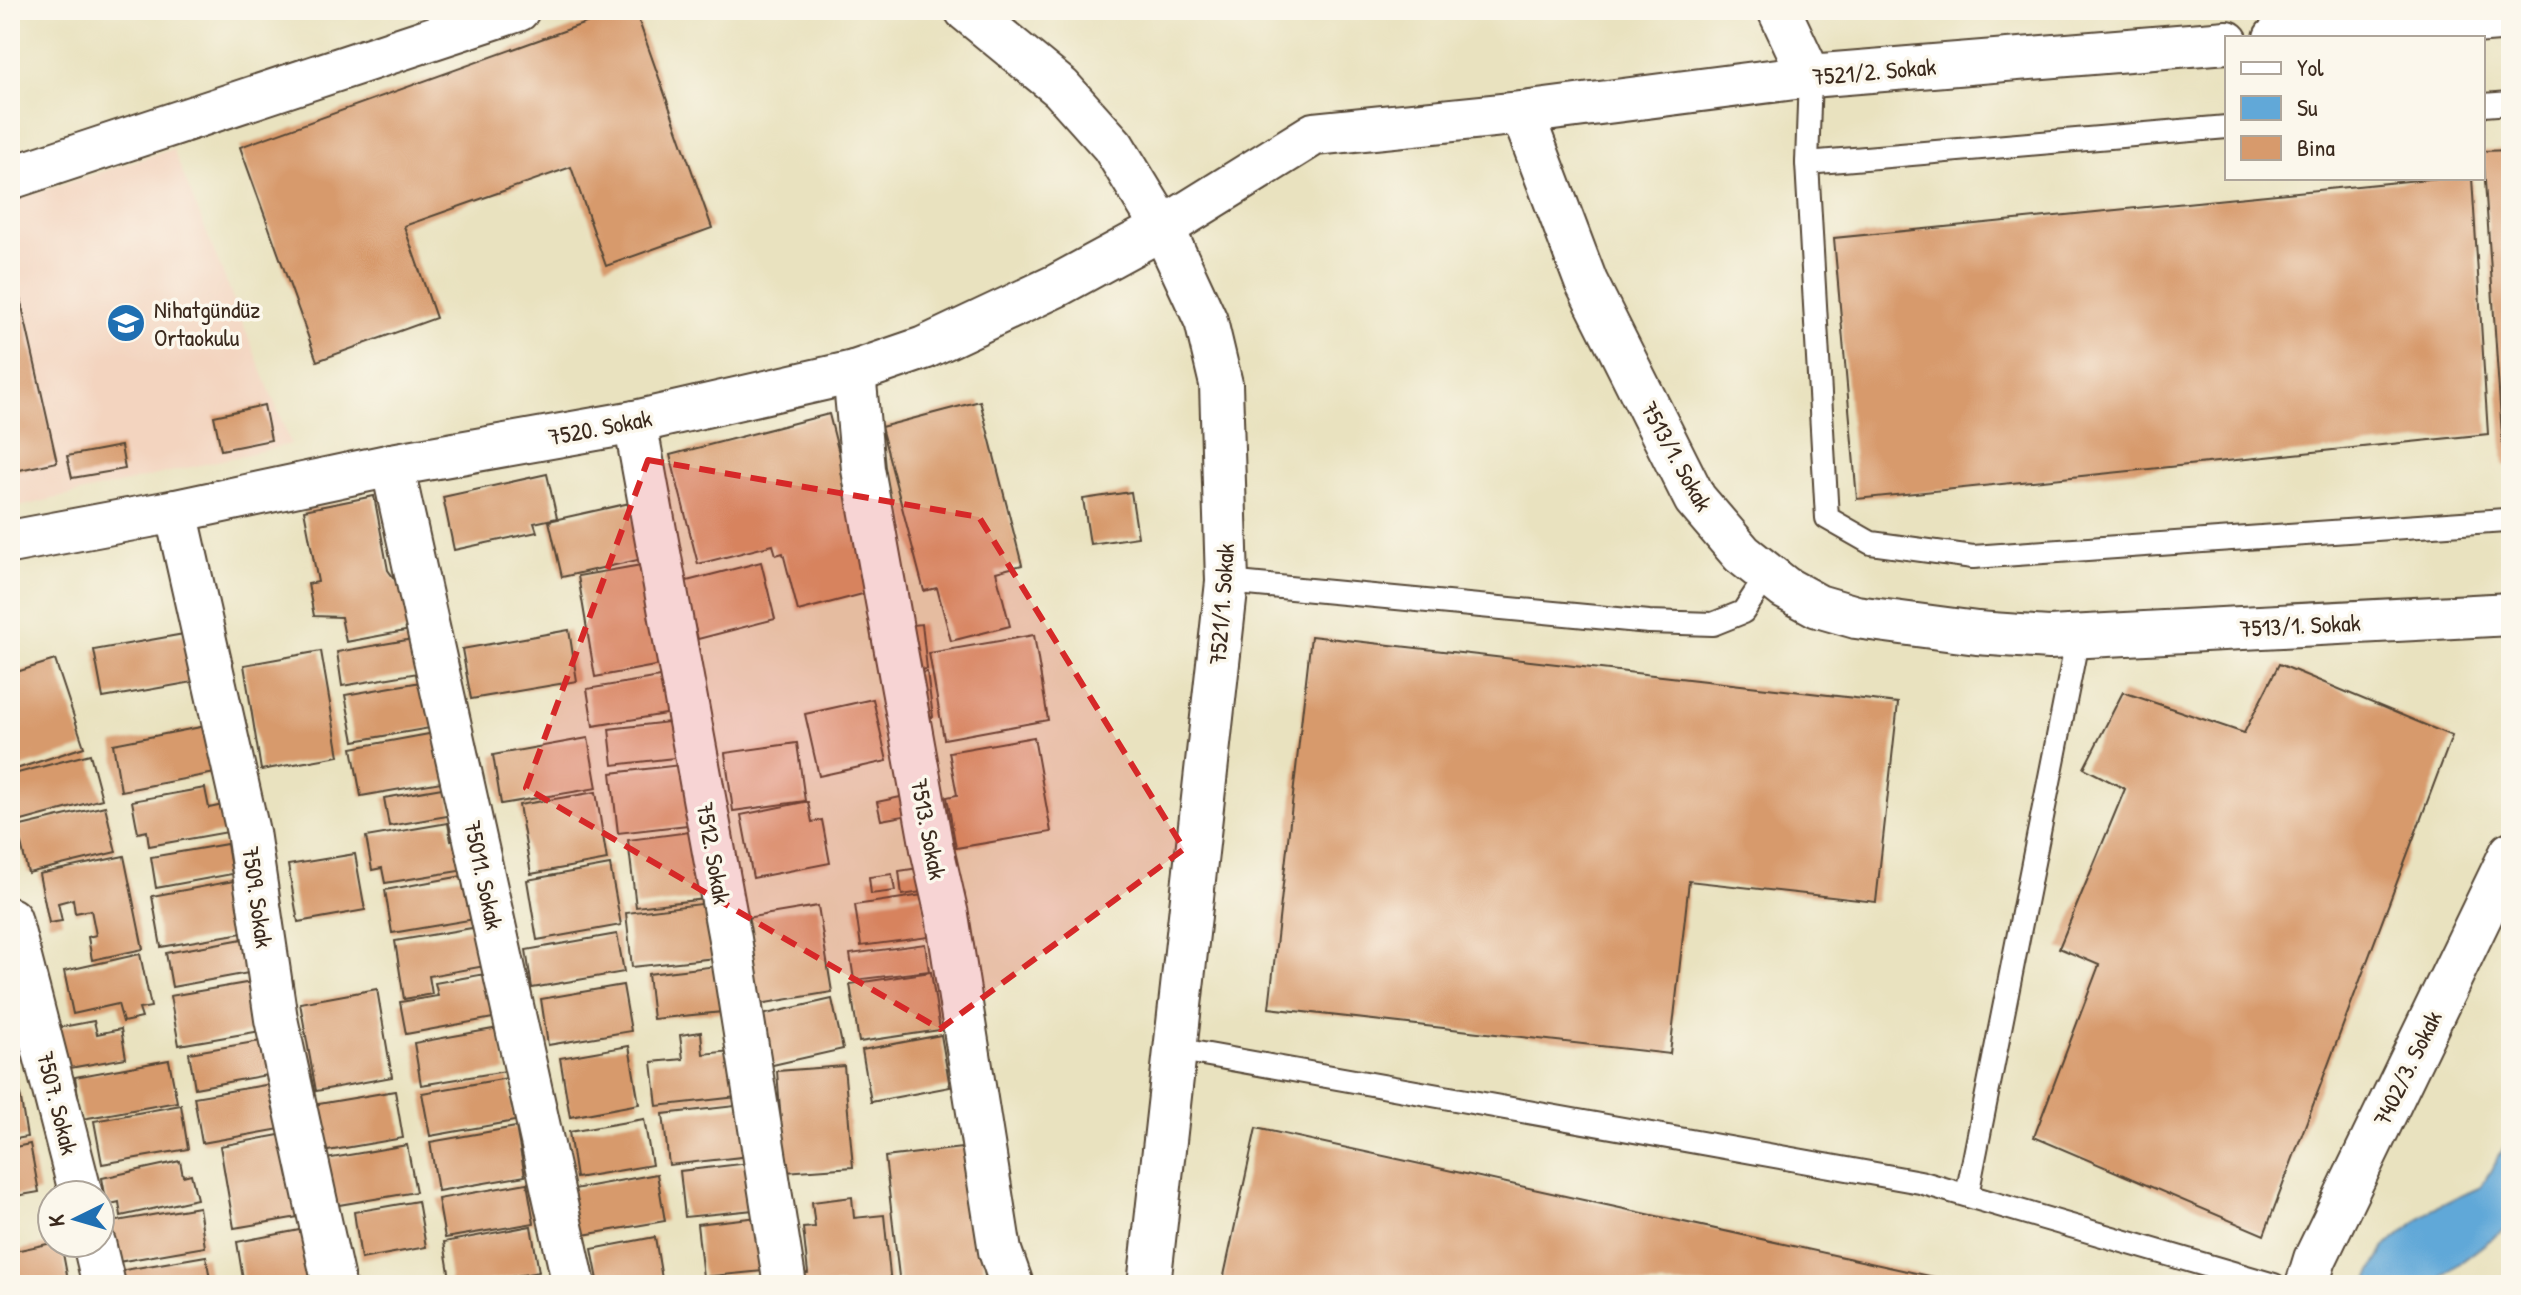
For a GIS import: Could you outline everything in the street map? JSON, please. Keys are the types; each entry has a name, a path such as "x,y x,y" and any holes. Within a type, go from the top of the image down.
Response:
{"street":[{"path":"10,178 518,10"},
{"name":"7521/1. Sokak","path":"966,10 1061,88 1113,146 1163,228 1206,321 1221,384 1227,582 1149,1285"},
{"path":"1779,10 1810,76"},
{"path":"2300,36 2511,19"},
{"name":"7521/2. Sokak","path":"1522,113 1810,76 2225,42"},
{"path":"1163,228 1314,134 1522,113"},
{"name":"7513/1. Sokak","path":"1522,113 1586,282 1695,499 1742,554 1785,588 1818,606 1856,617 1977,633 2049,638 2511,614"},
{"name":"7520. Sokak","path":"10,542 176,511 392,465 635,422 854,372 924,348 1058,285 1163,228"},
{"name":"7513. Sokak","path":"854,372 863,469 932,849 947,915 1000,1251 1012,1285"},
{"name":"7512. Sokak","path":"635,422 730,939 785,1285"},
{"name":"75011. Sokak","path":"392,465 574,1285"},
{"name":"7509. Sokak","path":"176,511 248,832 276,1019 334,1285"},
{"name":"7402/3. Sokak","path":"2307,1285 2315,1259 2511,853"},
{"name":"7507. Sokak","path":"10,919 77,1179"},
{"path":"98,1259 104,1285"}],"lane":[{"path":"1810,76 1807,163 1827,518 1871,543 1973,557 2505,520"},
{"path":"2485,105 2511,103"},
{"path":"1807,163 2225,127"},
{"path":"1227,582 1649,622 1713,624 1743,612 1768,574"},
{"path":"1967,1195 2078,636"},
{"path":"1175,1049 1920,1182 2274,1285"}],"highlighted area":[{"path":"648,460 979,517 1184,849 940,1029 526,788"}],"shaded area":[{"name":"Nihatgündüz Ortaokulu","path":"173,149 291,444 10,509 10,201"}],"water":[{"path":"2511,1136 2511,1224 2443,1276 2442,1285 2365,1285 2385,1247 2433,1208 2481,1187"}],"building":[{"path":"622,10 635,10 712,228 606,266 571,167 404,226 436,318 317,361 240,147"},
{"path":"2511,150 2511,466 2504,466 2485,151"},
{"path":"2418,180 2472,180 2488,434 1857,499 1834,238"},
{"path":"10,253 57,462 10,472"},
{"path":"980,401 1022,565 996,572 1010,626 951,641 937,588 924,591 881,427"},
{"path":"264,405 271,440 221,450 214,416"},
{"path":"829,414 874,591 798,611 783,553 776,555 773,545 698,564 670,455"},
{"path":"121,446 125,469 72,478 67,456"},
{"path":"547,474 557,518 534,523 537,532 454,550 443,497"},
{"path":"1131,492 1138,537 1090,544 1083,499"},
{"path":"374,496 388,570 412,604 416,629 346,642 341,617 314,616 308,584 318,582 304,510"},
{"path":"630,503 642,559 562,577 549,521"},
{"path":"761,562 775,619 698,639 683,582"},
{"path":"653,563 671,663 595,677 578,576"},
{"path":"922,624 927,669 910,671 904,626"},
{"path":"569,630 577,681 471,699 462,649"},
{"path":"184,634 193,682 103,698 94,650"},
{"path":"1034,635 1048,720 944,739 929,653"},
{"path":"1311,636 1898,703 1876,902 1689,881 1670,1054 1269,1008"},
{"path":"419,638 424,672 342,686 337,652"},
{"path":"321,651 339,756 261,770 244,665"},
{"path":"55,660 84,747 10,771 10,674"},
{"path":"2279,664 2452,736 2264,1235 2034,1137 2099,965 2059,948 2125,789 2084,768 2123,692 2244,733"},
{"path":"927,672 933,717 915,720 909,675"},
{"path":"672,675 678,712 593,726 587,689"},
{"path":"427,681 436,727 354,741 345,695"},
{"path":"873,699 887,761 819,776 805,714"},
{"path":"686,720 691,756 613,765 609,729"},
{"path":"206,726 215,773 121,791 113,744"},
{"path":"440,732 447,781 361,796 352,748"},
{"path":"1034,737 1051,832 956,848 947,797 957,795 949,752"},
{"path":"588,738 597,788 501,804 493,755"},
{"path":"797,743 805,801 733,811 725,753"},
{"path":"90,754 102,799 11,824 10,775"},
{"path":"689,764 696,824 618,833 611,773"},
{"path":"448,787 453,815 389,826 384,798"},
{"path":"205,788 209,808 223,805 228,832 149,846 147,831 138,833 132,801"},
{"path":"596,792 607,860 531,874 519,805"},
{"path":"910,795 914,814 881,820 877,802"},
{"path":"808,802 812,822 822,820 830,863 753,878 741,815"},
{"path":"105,806 116,852 28,873 17,827"},
{"path":"448,823 451,841 460,839 465,870 385,883 382,868 372,870 366,837"},
{"path":"697,831 705,899 636,907 628,840"},
{"path":"227,844 232,874 156,888 151,857"},
{"path":"355,854 365,910 298,922 288,865"},
{"path":"124,856 143,949 92,960 88,937 96,935 91,910 75,913 73,899 58,903 62,921 49,923 39,874"},
{"path":"610,865 621,925 537,940 527,880"},
{"path":"925,867 928,891 902,895 899,871"},
{"path":"892,874 895,891 871,894 869,877"},
{"path":"468,875 475,919 392,933 385,890"},
{"path":"239,880 248,932 161,947 152,896"},
{"path":"923,895 929,937 861,946 855,905"},
{"path":"709,903 715,958 632,967 626,913"},
{"path":"818,906 832,992 747,1006 733,920"},
{"path":"478,927 485,966 429,976 432,994 404,999 395,941"},
{"path":"617,934 624,972 532,988 526,950"},
{"path":"248,938 254,972 172,987 166,953"},
{"path":"925,944 929,971 854,980 850,954"},
{"path":"140,954 151,1007 139,1009 142,1018 123,1022 118,1004 73,1014 64,971"},
{"path":"717,966 722,1012 653,1019 648,974"},
{"path":"931,972 940,1030 859,1042 850,984"},
{"path":"485,974 493,1018 406,1034 400,1002 438,996 435,983"},
{"path":"258,981 266,1030 179,1045 170,996"},
{"path":"623,985 631,1031 548,1045 541,999"},
{"path":"377,989 392,1077 316,1091 300,1003"},
{"path":"832,999 843,1049 764,1067 753,1017"},
{"path":"94,1021 97,1034 121,1029 126,1058 64,1069 57,1028"},
{"path":"499,1028 506,1071 421,1085 414,1043"},
{"path":"701,1032 703,1054 731,1051 737,1097 657,1106 652,1062 683,1059 680,1035"},
{"path":"941,1035 950,1087 871,1102 862,1050"},
{"path":"267,1040 272,1074 195,1088 189,1053"},
{"path":"629,1046 639,1104 570,1117 560,1058"},
{"path":"10,1052 17,1088 10,1089"},
{"path":"169,1060 177,1102 82,1119 75,1077"},
{"path":"844,1066 853,1167 785,1172 777,1071"},
{"path":"508,1078 515,1121 430,1136 422,1093"},
{"path":"277,1083 286,1128 202,1143 194,1097"},
{"path":"395,1091 403,1138 316,1153 307,1106"},
{"path":"20,1094 27,1137 10,1140 10,1096"},
{"path":"181,1105 188,1149 102,1164 94,1121"},
{"path":"744,1105 750,1156 669,1165 663,1114"},
{"path":"644,1119 652,1165 576,1178 569,1132"},
{"path":"516,1127 525,1176 438,1191 430,1142"},
{"path":"1256,1128 1966,1284 1966,1285 1222,1285"},
{"path":"290,1133 304,1216 234,1228 220,1146"},
{"path":"30,1144 36,1193 10,1197 10,1148"},
{"path":"407,1145 416,1192 327,1207 320,1160"},
{"path":"970,1147 986,1285 900,1285 885,1157"},
{"path":"180,1161 183,1176 191,1174 197,1199 121,1216 119,1202 116,1203 116,1179 102,1178"},
{"path":"758,1162 763,1209 685,1217 680,1171"},
{"path":"657,1174 665,1221 571,1237 563,1191"},
{"path":"527,1183 534,1223 445,1238 438,1199"},
{"path":"852,1197 854,1218 884,1215 891,1285 801,1285 800,1274 808,1273 803,1228 815,1227 812,1202"},
{"path":"418,1201 426,1247 361,1259 354,1212"},
{"path":"199,1207 205,1247 118,1262 116,1221"},
{"path":"767,1216 773,1270 703,1277 697,1224"},
{"path":"531,1226 539,1272 451,1285 444,1242"},
{"path":"310,1228 320,1283 244,1285 237,1242"},
{"path":"655,1237 663,1285 599,1285 592,1249"},
{"path":"36,1246 36,1259 64,1259 69,1285 10,1285 10,1252"},
{"path":"206,1256 211,1285 115,1285 113,1272"},
{"path":"775,1277 776,1285 719,1285 719,1283"}],"place":[{"name":"Nihatgündüz Ortaokulu","path":"126,323"}]}
